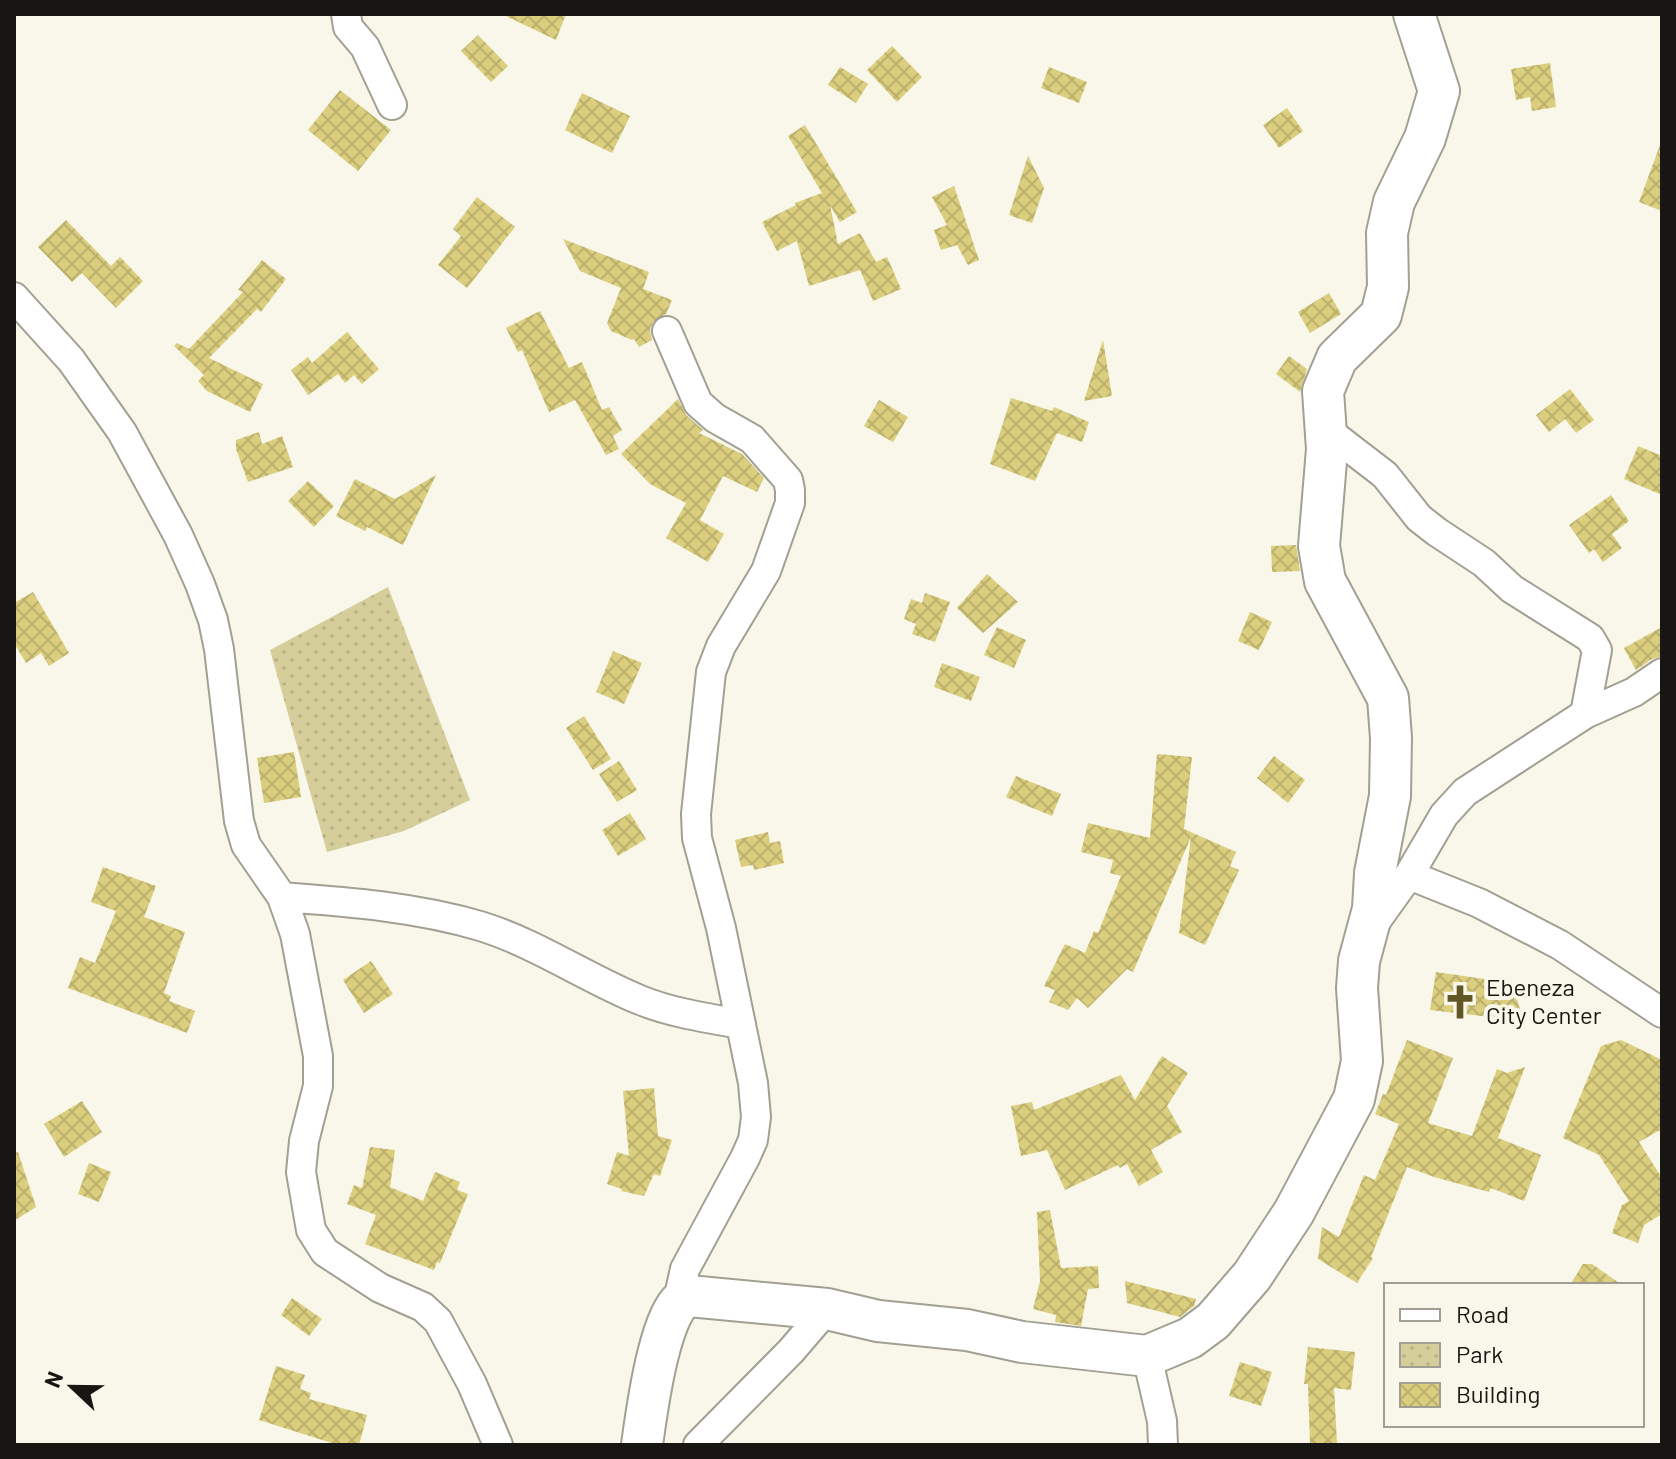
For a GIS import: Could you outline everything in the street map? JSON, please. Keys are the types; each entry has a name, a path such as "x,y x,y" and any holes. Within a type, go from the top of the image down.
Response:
{"street":[{"path":"346,14 348,27 365,47 392,105"},
{"path":"642,1445 662,1338 674,1306 682,1297 697,1295 827,1309 878,1321 967,1330 1022,1342 1147,1356 1190,1338 1213,1321 1252,1276 1294,1212 1344,1121 1354,1099 1362,1061 1357,988 1359,961 1373,909 1375,873 1390,796 1390,725 1388,698 1325,581 1319,546 1327,449 1323,391 1337,358 1381,315 1388,287 1387,233 1394,202 1425,138 1439,91 1414,14"},
{"path":"14,297 71,360 122,432 178,535 213,620 239,821 246,845 282,897 295,934 318,1056 318,1086 304,1141 301,1172 311,1230 325,1252 380,1288 423,1307 438,1321 472,1384 498,1445"},
{"path":"667,331 698,403 715,418 752,439 788,480 790,490 790,503 766,571 721,646 711,672 698,784 697,838 712,886 753,1083 756,1117 753,1140 685,1269 682,1297"},
{"path":"1324,428 1385,475 1419,518 1484,563 1512,589 1590,638 1597,650 1585,714"},
{"path":"1368,932 1409,875 1444,815 1465,792 1585,714 1634,692 1662,673"},
{"path":"1409,875 1479,903 1560,945 1662,1013"},
{"path":"282,897 400,909 481,926 642,1001 676,1012 741,1024"},
{"path":"698,1445 791,1351 827,1309"},
{"path":"1147,1356 1162,1421 1163,1445"}],"green space":[{"path":"388,587 470,800 404,831 327,852 270,650"}],"building":[{"path":"502,14 566,14 556,40"},
{"path":"478,35 508,66 491,82 461,51"},
{"path":"892,46 922,77 897,102 867,70"},
{"path":"1550,63 1556,107 1532,111 1530,97 1516,100 1511,69"},
{"path":"840,67 868,84 856,103 828,85"},
{"path":"1049,67 1087,82 1079,103 1041,88"},
{"path":"340,90 391,130 358,171 308,130"},
{"path":"582,93 630,116 612,153 565,130"},
{"path":"1287,108 1303,131 1279,148 1263,125"},
{"path":"805,125 857,212 840,222 830,205 838,244 860,233 876,262 887,257 901,289 873,301 860,270 809,286 797,241 777,251 762,222 795,203 822,193 788,136"},
{"path":"1662,146 1662,211 1639,202"},
{"path":"1028,156 1044,188 1032,223 1009,215"},
{"path":"954,186 979,260 968,265 957,245 941,250 934,230 947,225 932,197"},
{"path":"477,197 515,227 467,288 438,265 461,236 453,229"},
{"path":"66,220 111,266 120,257 143,281 116,308 82,273 72,282 38,247"},
{"path":"563,239 649,272 643,289 672,300 666,314 653,322 650,330 652,340 639,347 634,339 611,331 607,323 621,288 580,271"},
{"path":"262,260 286,279 261,312 257,309 209,358 263,384 250,412 207,391 198,381 204,375 174,346 177,343 189,349 243,292 238,290"},
{"path":"1329,293 1341,314 1310,333 1298,312"},
{"path":"540,311 569,368 582,362 602,410 609,407 622,430 613,436 619,449 606,455 575,400 549,412 522,350 518,352 506,328"},
{"path":"347,332 379,369 362,384 354,375 345,383 338,374 308,395 291,370 308,357 312,363"},
{"path":"1103,340 1112,396 1084,401"},
{"path":"1289,356 1307,369 1300,392 1276,374"},
{"path":"1570,389 1594,420 1576,433 1565,419 1549,432 1536,415"},
{"path":"1011,398 1052,411 1054,407 1089,422 1082,442 1057,433 1035,481 990,464"},
{"path":"678,399 686,415 703,430 699,433 742,454 764,478 757,492 723,476 700,520 724,534 708,562 666,538 686,503 650,484 621,454"},
{"path":"879,400 908,417 893,442 864,426"},
{"path":"259,432 262,444 282,436 293,467 248,482 236,449 236,440"},
{"path":"1638,446 1662,456 1662,495 1624,479"},
{"path":"436,475 403,545 336,516 355,479 395,499"},
{"path":"308,481 334,506 314,527 288,501"},
{"path":"1611,495 1629,521 1612,534 1622,548 1603,562 1594,549 1589,553 1569,525"},
{"path":"1296,545 1300,571 1272,572 1271,546"},
{"path":"987,574 1018,602 983,633 957,608"},
{"path":"33,592 69,653 49,666 41,653 26,663 14,643 14,603"},
{"path":"925,593 950,602 935,642 912,634 916,624 904,619 911,599 922,603"},
{"path":"1250,612 1272,622 1259,650 1238,641"},
{"path":"997,627 1026,640 1014,668 984,655"},
{"path":"1662,627 1662,656 1636,670 1624,648"},
{"path":"613,651 642,663 624,704 596,692"},
{"path":"942,663 980,677 971,701 934,687"},
{"path":"584,716 611,759 593,770 566,728"},
{"path":"294,752 301,797 264,803 257,758"},
{"path":"1157,754 1192,757 1184,829 1236,852 1230,866 1239,870 1205,945 1179,933 1191,837 1133,972 1127,969 1088,1008 1077,998 1068,1010 1049,1002 1055,990 1044,986 1065,944 1085,953 1094,931 1098,933 1121,876 1110,873 1113,860 1081,852 1088,823 1150,838"},
{"path":"1274,756 1305,780 1288,803 1257,778"},
{"path":"619,761 637,790 617,802 599,774"},
{"path":"1016,776 1061,794 1052,816 1006,797"},
{"path":"630,813 646,839 618,856 602,830"},
{"path":"768,832 770,843 780,841 784,863 754,870 753,865 741,867 735,840"},
{"path":"103,867 156,886 144,917 185,932 164,993 171,996 169,1001 195,1011 187,1033 68,988 80,957 95,963 116,911 91,902"},
{"path":"371,961 393,994 364,1013 343,980"},
{"path":"1436,972 1512,983 1525,1025 1490,1017 1430,1010"},
{"path":"1407,1040 1453,1058 1428,1123 1472,1136 1497,1069 1507,1073 1525,1067 1498,1138 1541,1155 1524,1201 1491,1188 1489,1192 1407,1167 1373,1258 1357,1283 1318,1259 1322,1227 1339,1237 1364,1175 1375,1180 1399,1124 1375,1114 1383,1094 1386,1095"},
{"path":"1621,1040 1662,1060 1662,1129 1639,1142 1662,1178 1662,1214 1644,1225 1638,1243 1612,1233 1622,1205 1629,1201 1599,1155 1563,1138 1601,1046"},
{"path":"1162,1056 1188,1073 1167,1106 1182,1132 1151,1150 1163,1172 1139,1186 1127,1164 1120,1168 1118,1165 1065,1190 1047,1150 1021,1156 1011,1106 1032,1102 1034,1110 1121,1075 1135,1100"},
{"path":"654,1088 658,1136 672,1140 660,1176 654,1174 644,1196 607,1184 617,1152 629,1156 623,1091"},
{"path":"82,1101 102,1132 64,1157 44,1124"},
{"path":"370,1147 395,1150 390,1187 423,1201 435,1172 460,1182 457,1190 468,1194 440,1263 437,1262 434,1270 365,1244 376,1215 347,1204 354,1185 362,1188"},
{"path":"18,1152 36,1207 14,1221 14,1153"},
{"path":"89,1163 111,1172 99,1202 78,1194"},
{"path":"1050,1210 1061,1268 1098,1266 1099,1288 1088,1289 1081,1326 1055,1322 1056,1315 1033,1309 1040,1281 1037,1212"},
{"path":"1583,1264 1592,1264 1619,1283 1571,1283"},
{"path":"1125,1281 1196,1299 1194,1306 1180,1317 1127,1303"},
{"path":"292,1298 322,1319 309,1336 281,1315"},
{"path":"1308,1347 1355,1352 1351,1390 1334,1388 1337,1443 1310,1445 1308,1384 1304,1384"},
{"path":"1240,1362 1272,1372 1261,1406 1229,1396"},
{"path":"276,1366 305,1375 300,1389 311,1393 309,1399 367,1415 359,1445 338,1445 259,1420"}],"place":[{"name":"Ebeneza City Center","path":"1460,1002"}]}
